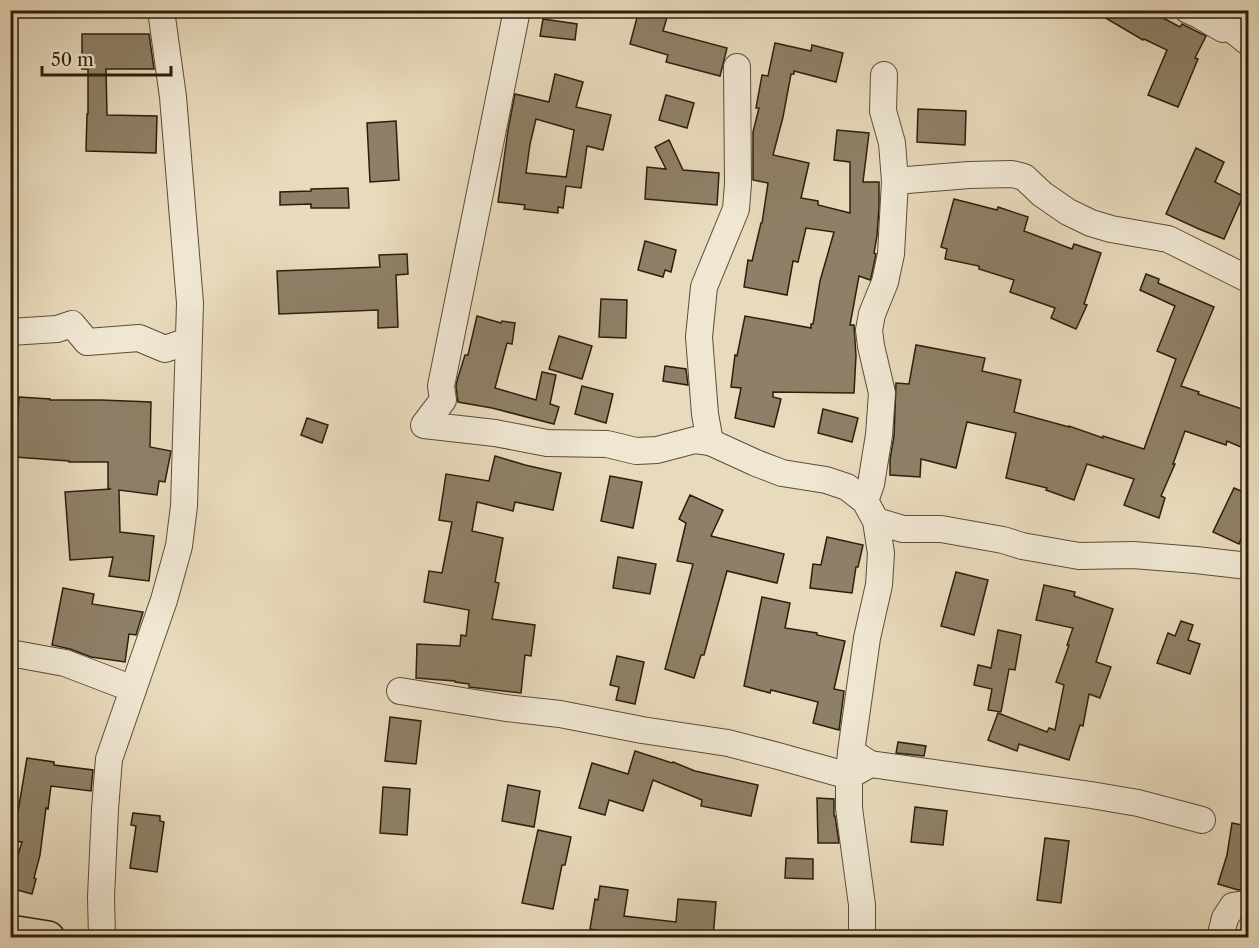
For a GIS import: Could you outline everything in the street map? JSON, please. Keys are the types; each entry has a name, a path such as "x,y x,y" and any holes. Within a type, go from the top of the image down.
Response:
{"highway":[{"path":"10,932 48,938"}],"street":[{"path":"102,938 101,897 106,778 109,759 164,600 178,546 184,506 190,303 173,97 162,10"},
{"path":"516,10 441,386 443,399 424,425 495,433 547,443 607,444 636,451 657,450 695,440 710,442 756,464 782,473 826,480 847,487 870,511 903,529 941,529 1079,556 1133,555 1248,566"},
{"path":"1188,10 1223,30 1229,27 1248,42"},
{"path":"710,442 705,414 699,337 704,287 736,209 738,184 737,66"},
{"path":"862,938 862,905 849,808 857,764 867,638 879,585 881,553 870,511 871,483 879,435 882,393 869,330 872,314 885,282 891,254 895,181 892,143 884,111 884,75"},
{"path":"895,181 969,175 1012,174 1024,177 1068,213 1091,223 1168,239 1248,279"},
{"path":"10,332 57,329 72,324 87,342 139,338 165,349 188,341"},
{"path":"881,553 903,529"},
{"path":"10,653 65,663 133,689"},
{"path":"400,691 560,714 642,730 857,764 1091,795 1138,803 1202,820"},
{"path":"1220,938 1225,918 1233,906 1248,904"}],"building":[{"path":"639,10 669,10 663,31 727,48 720,76 666,62 668,55 630,44"},
{"path":"1092,10 1148,10 1180,27 1182,24 1206,36 1195,58 1198,59 1178,107 1148,95 1167,50 1143,40"},
{"path":"543,19 577,24 575,40 540,36"},
{"path":"82,34 149,34 154,69 106,69 107,115 157,116 156,153 86,151 88,69 82,69"},
{"path":"775,43 811,51 812,45 843,53 836,82 794,71 794,74 791,74 773,155 809,163 801,198 818,201 818,205 850,213 850,162 834,160 837,130 869,133 863,182 879,182 879,207 874,253 876,254 871,278 870,280 859,276 850,325 854,325 856,356 854,393 773,392 773,397 781,399 774,427 735,418 741,388 731,387 735,355 737,356 745,316 811,328 820,281 834,232 806,228 798,262 793,261 787,295 744,287 748,260 752,261 762,223 768,183 753,180 753,132 759,108 756,108 762,75 768,76"},
{"path":"555,74 583,82 576,107 611,115 603,150 587,146 581,188 566,186 563,208 558,207 558,213 524,209 525,205 498,202 515,94 549,102","holes":["536,119 574,130 566,178 526,173"]},
{"path":"666,95 694,103 687,128 659,120"},
{"path":"918,109 966,111 965,145 917,142"},
{"path":"396,121 399,180 370,182 367,123"},
{"path":"669,140 683,170 719,173 717,205 645,199 647,167 666,169 655,147"},
{"path":"1196,148 1224,162 1215,182 1243,196 1224,239 1166,214"},
{"path":"348,188 349,208 311,208 311,204 280,205 280,192"},
{"path":"954,199 997,210 998,207 1028,217 1024,231 1072,249 1074,244 1101,253 1084,304 1087,305 1076,329 1051,318 1055,308 1010,292 1014,280 979,269 979,266 945,259 947,249 941,247"},
{"path":"645,241 676,250 671,272 665,270 663,277 638,270"},
{"path":"407,254 408,274 396,275 398,327 378,328 378,310 279,314 277,271 380,267 379,255"},
{"path":"1146,274 1159,279 1158,283 1214,307 1181,386 1248,411 1248,450 1227,441 1226,445 1185,431 1173,464 1175,464 1161,496 1165,498 1159,518 1124,505 1134,479 1087,464 1074,500 1046,490 1047,488 1006,478 1016,433 967,422 956,468 921,459 920,477 890,475 896,383 909,384 916,345 985,358 982,371 1021,380 1014,412 1144,449 1176,359 1157,351 1175,306 1140,290"},
{"path":"601,299 627,300 626,338 599,337"},
{"path":"477,316 501,323 502,321 515,323 512,344 507,343 495,388 536,400 542,372 556,375 550,404 559,407 554,424 458,402 457,381 465,355 468,355"},
{"path":"559,336 592,346 582,379 549,369"},
{"path":"665,366 686,369 688,385 663,381"},
{"path":"582,386 613,394 606,423 575,414"},
{"path":"19,397 50,400 151,402 150,447 171,451 165,482 159,481 157,495 119,490 120,532 154,536 149,581 109,576 113,557 70,560 65,492 111,489 108,488 108,462 69,462 15,457"},
{"path":"823,409 858,418 852,442 818,433"},
{"path":"307,418 328,425 322,443 301,435"},
{"path":"495,456 561,473 553,510 515,502 513,511 477,502 472,531 503,538 495,582 499,583 492,619 535,625 531,656 525,655 521,693 469,687 469,684 455,681 416,678 417,644 460,646 461,635 466,636 469,610 424,602 429,571 442,573 452,522 439,520 446,474 489,481"},
{"path":"610,476 642,482 633,528 601,521"},
{"path":"1234,488 1248,494 1248,522 1239,544 1213,532"},
{"path":"690,495 723,510 711,536 784,554 777,583 727,571 704,655 701,655 694,678 665,669 693,564 677,561 686,523 679,519"},
{"path":"827,537 863,545 858,567 856,567 852,593 810,588 813,564 821,565"},
{"path":"618,557 656,564 650,594 613,588"},
{"path":"956,572 988,580 974,635 941,626"},
{"path":"1044,585 1075,592 1074,596 1113,609 1096,662 1111,667 1100,698 1089,694 1083,726 1080,725 1069,760 1019,744 1017,751 988,740 998,713 1047,732 1049,728 1055,730 1064,685 1056,682 1073,628 1036,620"},
{"path":"63,588 94,594 92,604 143,612 136,635 129,634 125,662 91,657 52,645"},
{"path":"762,597 790,603 785,628 817,633 817,635 845,641 834,689 844,691 839,730 813,723 818,702 744,686"},
{"path":"1181,621 1193,625 1188,640 1200,644 1190,674 1157,663 1168,633 1175,636"},
{"path":"998,630 1021,635 1015,670 1009,669 1001,712 988,710 992,689 974,685 978,665 991,668"},
{"path":"617,656 644,662 635,704 616,700 619,687 610,685"},
{"path":"390,717 421,721 416,764 385,761"},
{"path":"898,742 926,746 924,756 896,753"},
{"path":"635,751 695,771 758,785 751,816 701,806 702,800 653,780 643,811 609,800 605,815 579,808 592,763 628,774"},
{"path":"27,758 54,762 54,765 93,770 91,791 51,786 32,894 10,888 10,880 22,842 13,841"},
{"path":"508,785 540,791 534,827 502,821"},
{"path":"383,787 410,789 407,835 380,833"},
{"path":"817,798 834,799 834,816 839,843 818,843"},
{"path":"915,807 947,811 943,845 911,842"},
{"path":"133,813 160,816 160,821 164,822 157,872 130,868 136,826 131,825"},
{"path":"1232,823 1248,826 1248,889 1238,890 1218,884 1227,855"},
{"path":"538,830 571,837 565,865 562,865 553,909 522,903"},
{"path":"1045,838 1069,841 1061,903 1037,900"},
{"path":"786,858 813,859 813,879 785,878"},
{"path":"600,886 628,890 624,916 676,922 678,899 716,902 713,938 632,938 590,929 595,899 598,900"}]}
